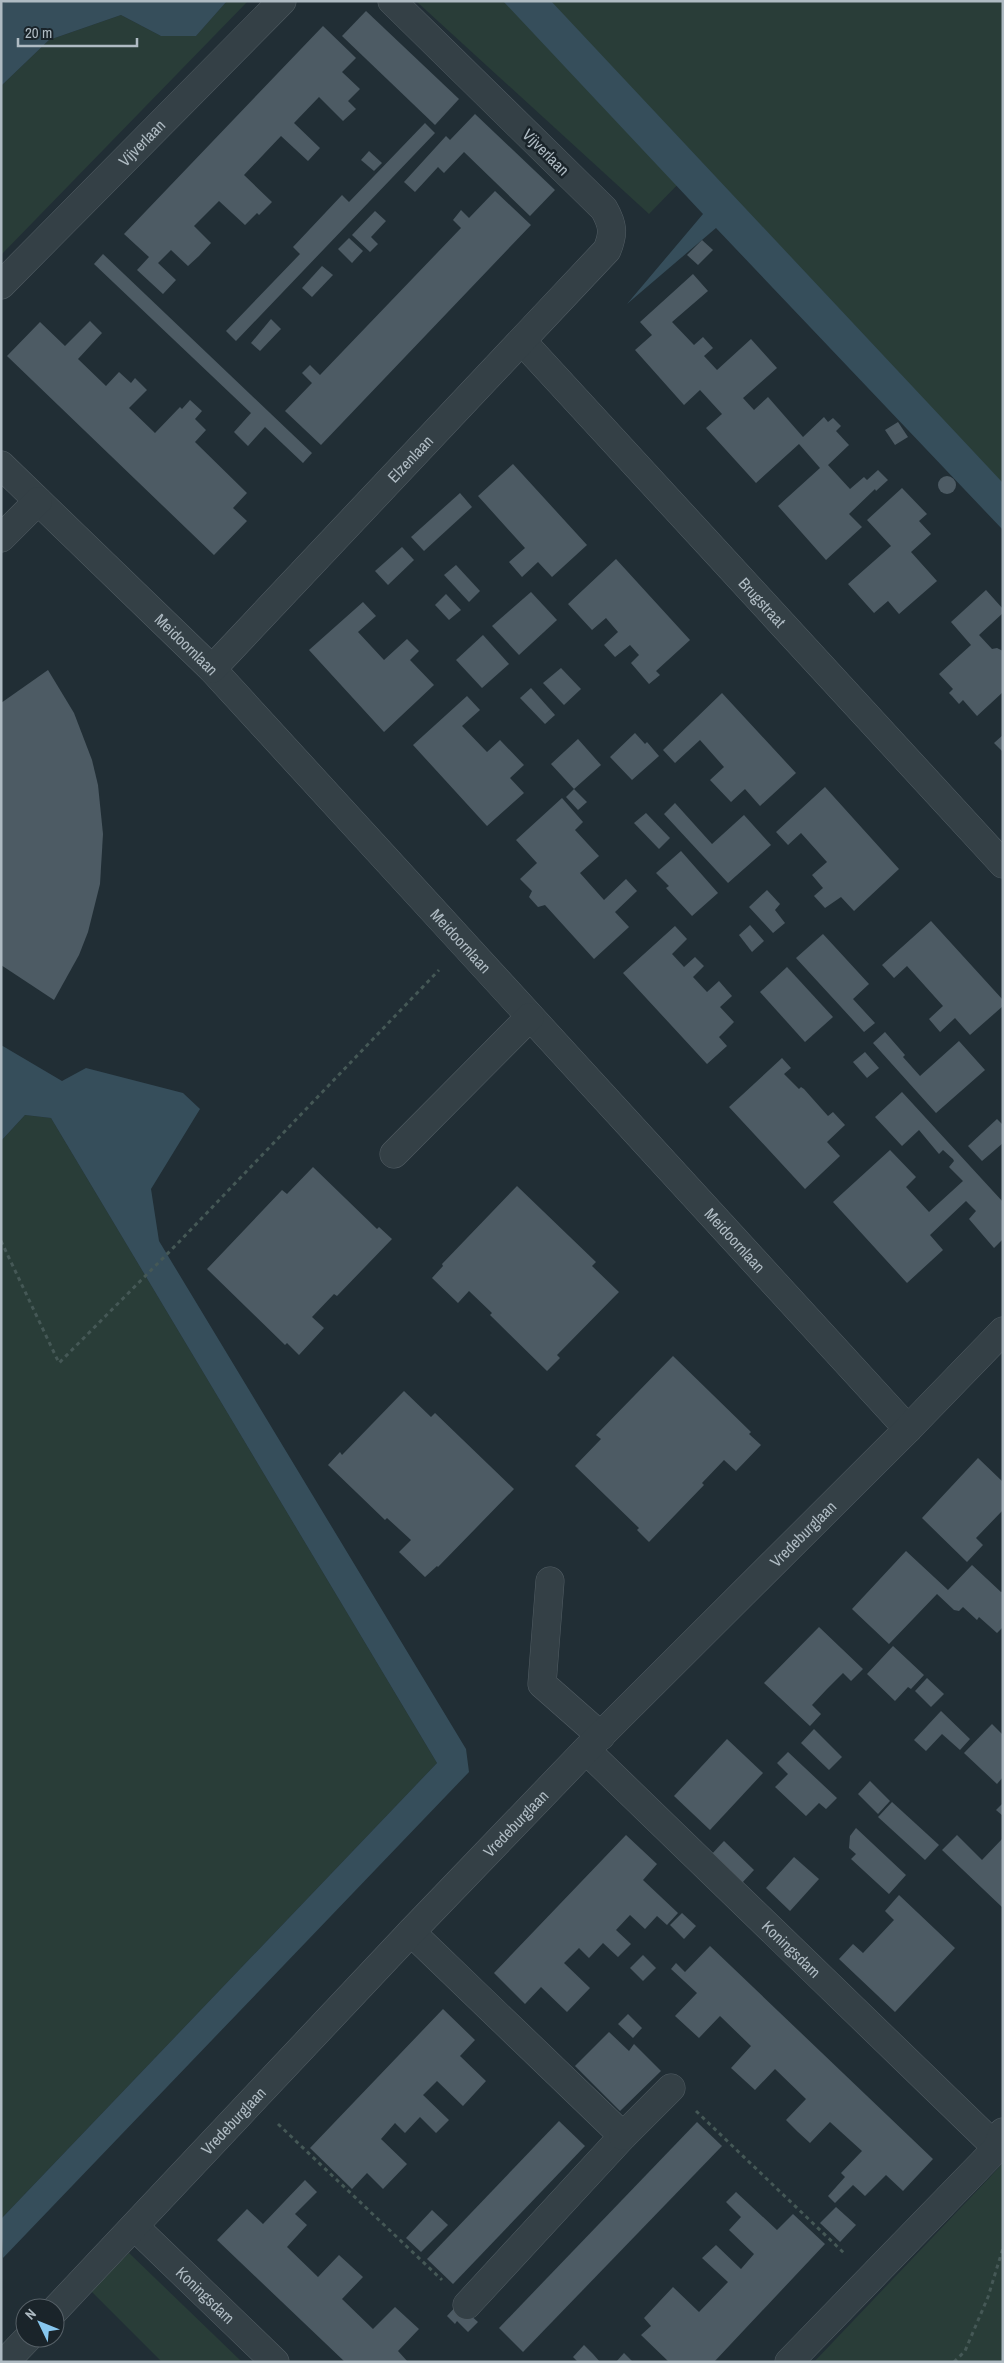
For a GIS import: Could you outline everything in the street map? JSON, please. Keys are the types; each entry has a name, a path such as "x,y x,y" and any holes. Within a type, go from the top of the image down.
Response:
{"street":[{"name":"Vijverlaan","path":"1,285 282,1"},
{"name":"Vijverlaan","path":"392,1 604,209 612,222 613,234 607,250"},
{"name":"Elzenlaan","path":"212,668 607,250"},
{"name":"Brugstraat","path":"522,341 1003,864"},
{"name":"Meidoornlaan","path":"1,465 212,668 908,1429"},
{"path":"1,538 38,501"},
{"path":"394,1154 530,1017"},
{"name":"Vredeburglaan","path":"65,2300 136,2227 253,2099 411,1932 593,1743 908,1429 1003,1331"},
{"path":"550,1582 542,1684 593,1743"},
{"name":"Koningsdam","path":"593,1743 1000,2140 789,2362"},
{"path":"411,1932 623,2136"},
{"path":"467,2305 623,2136 672,2088"},
{"name":"Koningsdam","path":"136,2227 275,2362"},
{"path":"5,2362 18,2348"}],"path":[{"path":"1,1241 60,1363 179,1242 464,944"},
{"path":"672,2088 870,2278"},
{"path":"253,2099 467,2305"},
{"path":"954,2362 965,2351 969,2342 988,2297 1003,2248"}],"green space":[{"path":"227,1 248,1 1,255 1,86 49,40 121,15 161,36 196,36"},
{"path":"416,1 1003,1 1003,514 685,177 649,214"},
{"path":"25,1115 51,1118 437,1763 1,2219 1,1141"},
{"path":"1003,2163 1003,2362 814,2362 991,2176"},
{"path":"129,2253 242,2362 162,2362 91,2291"}],"water":[{"path":"9,1 227,1 196,36 161,36 121,15 49,40 1,86 1,3"},
{"path":"503,1 551,1 1003,483 1003,530 716,228 627,304 703,214"},
{"path":"1,1045 62,1081 86,1068 183,1093 200,1109 151,1189 159,1241 466,1749 469,1772 3,2258 1,2219 437,1763 51,1118 25,1115 1,1141"}],"building":[{"path":"366,11 459,99 435,125 342,36"},
{"path":"323,26 356,58 342,72 360,89 348,101 356,109 343,121 319,97 294,123 320,148 308,161 281,136 244,175 272,202 245,225 219,201 194,226 211,243 199,256 188,266 171,250 158,263 176,280 163,294 137,270 149,257 124,234"},
{"path":"475,114 555,190 530,216 464,152 444,173 438,167 415,192 404,182 446,136 450,140"},
{"path":"425,123 435,133 236,341 226,331 300,254 293,247 342,195 349,202"},
{"path":"369,151 382,163 374,171 361,160"},
{"path":"495,191 531,225 321,445 285,411 312,383 302,373 310,365 320,375 461,228 453,220 461,210 469,218"},
{"path":"375,211 386,221 371,237 378,244 370,252 352,235"},
{"path":"349,238 363,251 352,263 338,249"},
{"path":"702,240 713,250 698,265 687,255"},
{"path":"103,254 312,453 303,463 265,427 248,446 234,432 251,413 94,264"},
{"path":"322,266 333,275 312,297 302,288"},
{"path":"693,274 708,291 672,322 694,345 703,337 713,348 704,356 717,370 751,339 777,368 743,398 754,410 768,397 803,437 824,417 828,422 833,418 841,426 836,431 849,445 828,465 850,489 864,477 867,480 878,470 888,480 876,491 875,489 849,514 862,527 826,560 778,506 820,468 799,444 756,483 706,428 722,414 700,390 684,405 635,350 652,335 640,322"},
{"path":"271,319 281,329 260,351 251,343"},
{"path":"90,321 102,333 78,359 106,386 119,372 131,383 135,378 147,390 129,408 155,433 180,407 182,409 190,400 202,411 195,419 206,430 195,442 247,493 233,508 247,521 214,555 7,356 40,322 65,346"},
{"path":"898,422 908,437 895,445 885,430"},
{"path":"513,464 587,545 552,577 538,562 522,577 509,562 525,548 478,496"},
{"path":"947,476 953,479 956,485 953,491 947,494 941,491 938,485 941,479"},
{"path":"902,488 927,514 919,521 931,534 911,552 937,581 899,614 888,601 874,613 848,584 891,546 867,520"},
{"path":"460,493 472,507 424,551 411,537"},
{"path":"402,547 414,560 388,585 375,571"},
{"path":"616,559 690,640 656,671 660,675 649,684 631,663 639,655 630,645 615,657 604,645 618,632 606,618 592,630 568,604"},
{"path":"456,565 480,591 469,602 444,575"},
{"path":"986,590 1003,609 1003,613 979,635 992,649 997,648 1003,651 1003,692 977,716 963,700 959,704 949,693 953,689 939,674 971,645 951,622"},
{"path":"531,592 557,620 519,655 492,626"},
{"path":"446,594 461,610 449,620 435,605"},
{"path":"363,602 376,616 358,632 384,660 407,639 419,651 410,660 434,685 384,732 309,650"},
{"path":"483,635 509,664 482,688 456,660"},
{"path":"561,668 581,689 564,705 543,683"},
{"path":"48,670 74,713 92,760 98,785 103,834 100,884 88,932 79,955 54,1000 1,965 1,703"},
{"path":"531,688 555,715 545,724 520,698"},
{"path":"722,693 796,773 760,806 745,789 731,802 710,780 724,767 700,740 675,763 663,750"},
{"path":"467,696 480,710 462,726 487,752 500,740 524,765 510,778 524,793 487,826 413,745"},
{"path":"635,733 645,744 647,742 659,756 632,780 610,757"},
{"path":"1003,735 1003,752 994,743"},
{"path":"578,739 601,765 574,789 551,764"},
{"path":"825,787 899,869 854,911 841,897 825,908 814,896 823,888 812,875 827,862 801,833 788,845 776,832"},
{"path":"574,789 587,802 578,810 566,797"},
{"path":"562,798 583,822 575,830 599,856 580,873 604,900 626,879 637,891 615,912 629,927 594,959 545,905 538,907 529,897 532,891 520,879 537,863 516,840"},
{"path":"675,803 712,844 744,815 771,845 728,883 664,814"},
{"path":"646,813 670,838 659,849 634,823"},
{"path":"681,851 718,893 692,916 666,888 669,886 656,873"},
{"path":"767,890 780,904 775,910 785,923 773,933 749,907"},
{"path":"931,921 1003,1000 1003,1006 970,1035 955,1018 940,1032 929,1019 943,1006 907,966 894,978 882,965"},
{"path":"750,925 764,941 752,952 739,935"},
{"path":"675,926 687,939 672,954 684,967 695,957 704,966 693,977 707,992 719,981 732,996 720,1007 734,1022 719,1037 727,1046 707,1064 623,973"},
{"path":"823,934 869,984 853,999 875,1023 864,1032 796,958"},
{"path":"787,967 833,1017 805,1042 760,992"},
{"path":"885,1032 920,1076 959,1041 985,1070 936,1113 873,1043"},
{"path":"865,1052 879,1068 867,1078 853,1062"},
{"path":"782,1058 791,1068 784,1074 799,1089 801,1087 804,1089 828,1116 833,1112 845,1125 827,1142 840,1156 805,1189 729,1107"},
{"path":"902,1092 1003,1202 1003,1239 994,1248 969,1219 976,1211 966,1201 930,1235 943,1250 907,1283 833,1202 890,1150 916,1177 906,1187 929,1212 963,1181 949,1167 954,1161 953,1159 943,1150 939,1154 919,1130 902,1146 875,1117"},
{"path":"997,1119 1003,1125 1003,1143 982,1161 968,1146"},
{"path":"313,1167 377,1229 379,1227 392,1239 337,1296 334,1294 312,1317 324,1328 299,1355 287,1343 285,1345 207,1269 282,1190 287,1194"},
{"path":"517,1186 596,1262 592,1266 619,1292 557,1355 560,1358 547,1371 490,1315 492,1313 469,1291 458,1303 432,1278 443,1266 442,1264"},
{"path":"673,1356 751,1432 749,1434 761,1445 736,1471 724,1460 702,1483 704,1485 649,1542 637,1530 639,1528 575,1466 601,1439 596,1435"},
{"path":"404,1391 431,1417 435,1413 514,1489 438,1567 425,1577 399,1552 411,1540 387,1518 385,1520 328,1465 340,1452 342,1455"},
{"path":"978,1458 1003,1482 1003,1510 976,1538 983,1545 967,1562 922,1518"},
{"path":"906,1551 948,1590 972,1565 1001,1592 1003,1591 1003,1627 997,1633 979,1617 977,1620 963,1607 959,1611 954,1610 937,1594 889,1644 852,1609"},
{"path":"819,1627 863,1669 851,1681 843,1673 812,1705 821,1714 810,1726 764,1683"},
{"path":"893,1646 924,1675 911,1689 908,1687 895,1701 867,1674"},
{"path":"927,1678 944,1694 931,1707 915,1691"},
{"path":"941,1711 970,1739 960,1750 942,1734 926,1751 914,1740"},
{"path":"992,1724 1003,1735 1003,1777 997,1784 964,1753"},
{"path":"814,1729 842,1757 829,1770 801,1743"},
{"path":"727,1739 763,1773 710,1830 674,1796"},
{"path":"788,1752 837,1798 826,1809 819,1803 806,1816 775,1787 788,1774 777,1763"},
{"path":"870,1781 890,1801 878,1814 858,1794"},
{"path":"892,1802 939,1845 925,1860 878,1817"},
{"path":"1003,1803 1003,1816 996,1810"},
{"path":"856,1828 906,1875 889,1894 851,1859 856,1854 849,1848 850,1836"},
{"path":"626,1835 657,1864 643,1880 678,1913 667,1925 657,1916 645,1929 630,1915 616,1930 631,1944 618,1957 603,1943 589,1958 579,1948 564,1963 590,1988 567,2012 541,1987 525,2004 494,1973"},
{"path":"957,1835 982,1860 1003,1838 1003,1908 942,1850"},
{"path":"724,1841 754,1870 741,1884 710,1856"},
{"path":"794,1857 819,1879 790,1911 766,1888"},
{"path":"899,1895 955,1948 895,2012 839,1959 853,1944 863,1953 894,1920 885,1911"},
{"path":"682,1913 696,1926 684,1939 670,1925"},
{"path":"710,1946 933,2159 903,2191 886,2175 865,2196 853,2185 835,2203 828,2196 845,2177 841,2173 862,2151 830,2122 810,2143 798,2132 786,2120 806,2099 775,2069 755,2090 731,2068 751,2046 720,2016 699,2038 675,2016 697,1993 671,1969 676,1963 685,1972"},
{"path":"643,1955 656,1968 643,1981 630,1968"},
{"path":"443,2009 475,2040 460,2056 486,2081 463,2106 437,2081 423,2095 449,2120 436,2133 420,2117 405,2133 395,2123 381,2139 407,2164 383,2189 367,2173 352,2189 310,2148"},
{"path":"628,2014 642,2028 633,2038 618,2024"},
{"path":"609,2032 629,2051 634,2044 661,2071 620,2111 575,2066"},
{"path":"559,2121 585,2146 453,2284 427,2259"},
{"path":"697,2122 722,2146 523,2352 499,2328"},
{"path":"305,2180 317,2192 295,2214 307,2225 287,2247 318,2277 339,2255 363,2277 342,2299 373,2329 395,2307 419,2329 398,2351 408,2362 345,2362 217,2240 247,2209 263,2224"},
{"path":"736,2192 777,2230 793,2214 825,2244 714,2362 669,2362 641,2335 651,2326 644,2318 673,2287 699,2312 728,2282 702,2258 716,2245 741,2269 754,2254 729,2230 741,2217 726,2202"},
{"path":"836,2207 856,2225 840,2242 820,2223"},
{"path":"432,2210 448,2225 421,2252 406,2238"},
{"path":"458,2304 478,2322 468,2332 457,2321 455,2324 447,2316"},
{"path":"584,2345 600,2362 578,2362 573,2357"},
{"path":"624,2353 633,2362 616,2362"}]}
